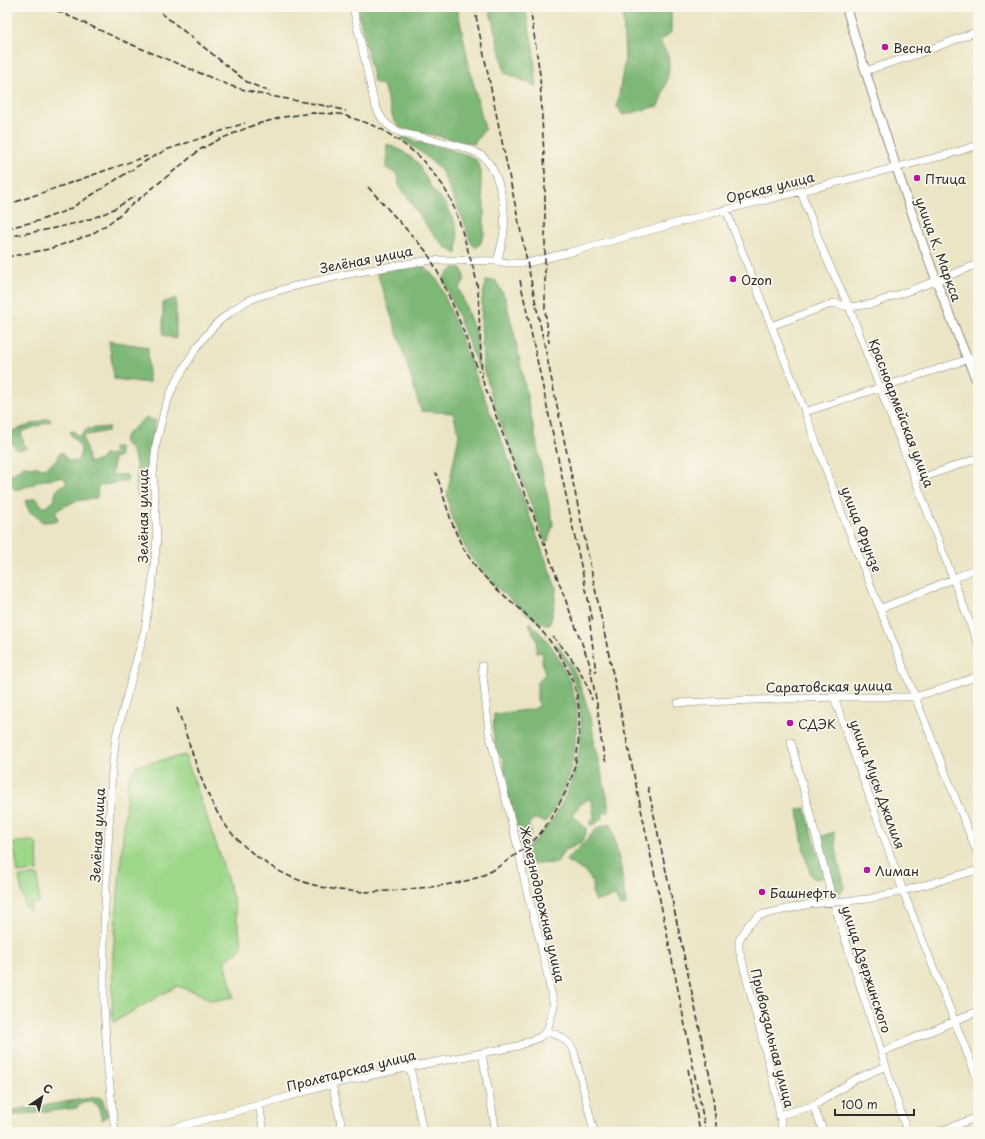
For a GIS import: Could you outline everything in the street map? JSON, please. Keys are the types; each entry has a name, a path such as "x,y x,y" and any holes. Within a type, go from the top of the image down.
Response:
{"main road":[{"name":"улица К. Маркса","path":"846,7 865,71 936,281 978,384"}],"street":[{"path":"353,7 374,102 379,114 388,126 393,130 402,133 468,149 482,156 491,165 496,176 505,216 504,233 497,261"},
{"path":"865,71 918,54 978,31"},
{"name":"Орская улица","path":"567,253 726,210 801,192 870,173 897,168 978,145"},
{"name":"Красноармейская улица","path":"801,192 824,253 849,307 978,644"},
{"name":"улица Фрунзе","path":"726,210 805,412 843,516 978,855"},
{"name":"Зелёная улица","path":"115,1132 108,1069 104,1008 104,925 112,769 116,736 144,629 153,578 157,538 154,475 156,444 165,407 174,385 195,350 207,334 232,311 245,302 257,297 336,276 432,260 524,263 567,253"},
{"path":"771,326 834,304 849,307 872,304 978,264"},
{"path":"805,412 978,356"},
{"path":"916,480 978,458"},
{"path":"880,609 978,567"},
{"name":"Железнодорожная улица","path":"482,666 489,732 519,852 554,1006 547,1031"},
{"name":"Саратовская улица","path":"678,703 834,697 914,697 978,676"},
{"name":"улица Мусы Джалиля","path":"834,697 903,891 978,1080"},
{"name":"улица Дзержинского","path":"791,742 833,901 907,1132"},
{"path":"833,901 868,899 978,870"},
{"name":"Привокзальная улица","path":"783,1132 773,1080 739,949 739,940 749,924 760,915 810,904 833,901"},
{"path":"882,1052 978,1011"},
{"path":"547,1031 560,1036 569,1042 574,1051 594,1132"},
{"name":"Пролетарская улица","path":"158,1132 188,1128 259,1105 332,1084 518,1046 540,1038 547,1031"},
{"path":"482,1054 496,1132"},
{"path":"779,1115 813,1106 856,1080 886,1066"},
{"path":"410,1067 423,1132"},
{"path":"332,1084 343,1132"},
{"path":"259,1105 264,1132"},
{"path":"813,1106 824,1132"},
{"path":"938,1132 978,1116"}],"green space":[{"path":"357,7 457,7 470,70 485,129 474,144 401,128 394,121 383,85 374,82"},
{"path":"489,7 525,7 533,47 537,87 505,73"},
{"path":"632,7 671,7 671,32 660,42 667,53 669,66 667,80 658,106 623,115 617,106 625,58 623,16 625,10"},
{"path":"403,136 416,142 437,146 467,155 476,160 481,170 481,186 484,204 484,234 480,244 476,248 471,243 464,222 441,170 422,153 402,139"},
{"path":"387,144 402,151 417,162 432,189 447,205 456,226 458,238 457,254 445,247 429,229 399,185 398,175 386,168"},
{"path":"415,266 425,267 439,282 509,460 556,588 555,603 550,624 543,624 534,619 495,586 472,559 460,538 450,511 447,495 459,435 453,413 421,411 377,273"},
{"path":"454,268 461,268 464,274 464,282 459,288 476,335 479,369 443,278"},
{"path":"495,280 505,297 515,337 553,524 548,541 545,542 497,413 483,367 481,322 482,299 486,281"},
{"path":"176,298 176,339 163,335 163,303"},
{"path":"109,341 148,347 149,383 114,379"},
{"path":"146,417 156,421 151,443 145,497 139,499 135,460 131,450 123,441 126,435"},
{"path":"49,418 51,421 21,432 24,444 28,448 17,450 9,439 10,432"},
{"path":"109,427 107,431 83,436 89,463 100,460 104,455 114,454 113,447 119,447 120,457 114,458 112,475 127,475 128,481 98,486 97,498 76,501 55,511 58,521 43,522 29,511 25,501 36,498 44,508 55,500 55,494 58,489 67,483 64,478 58,477 49,480 42,480 15,490 9,483 8,477 24,466 46,468 58,459 59,454 62,452 67,460 76,462 79,458 81,450 70,432 74,431 78,437 87,429"},
{"path":"530,622 554,650 569,679 577,705 577,723 573,761 562,795 546,822 535,819 528,825 531,831 530,840 523,845 506,789 503,758 497,753 493,732 494,714 534,709 540,705 537,700 537,682 545,674 542,660 543,653 536,652 537,641 529,624"},
{"path":"555,642 571,664 591,717 595,748 607,796 609,811 602,814 602,818 597,823 590,825 590,821 594,818 592,803 588,799 574,812 574,817 586,828 585,837 580,843 564,850 557,863 531,864 525,858 523,851 539,837 552,820 563,800 572,779 578,757 581,735 581,713 577,692 570,673 554,643"},
{"path":"185,755 221,858 234,902 242,948 225,961 234,997 212,1001 196,992 177,986 114,1022 112,1014 113,954 128,779 136,766"},
{"path":"805,808 823,871 822,878 814,879 808,867 798,810"},
{"path":"611,824 621,868 626,905 620,906 615,896 596,901 592,892 593,882 585,872 565,860 585,842 597,828"},
{"path":"834,832 839,865 845,887 841,893 834,891 820,837"},
{"path":"34,841 37,845 38,871 18,873 14,844 16,842"},
{"path":"38,875 39,903 30,904 30,911 25,907 19,877"},
{"path":"97,1097 102,1098 108,1115 102,1120 98,1105 91,1102 82,1103 77,1108 7,1116 7,1111"}],"railway":[{"path":"49,7 128,43 231,86 259,94 332,107 346,111"},
{"path":"154,7 247,82 270,92"},
{"path":"474,7 666,929 706,1132"},
{"path":"530,7 540,75 545,174 545,309 549,343"},
{"path":"7,257 49,249 90,235 108,224 201,149 254,125 283,117 312,113 340,114 383,130 419,156 442,184 451,200 459,221 475,274 478,290 482,379 589,662 606,763"},
{"path":"7,228 38,221 68,210 149,159 166,150 245,123"},
{"path":"7,205 147,156"},
{"path":"368,187 426,251 449,295 479,372"},
{"path":"7,237 80,222 111,210 135,196"},
{"path":"520,280 593,622"},
{"path":"177,708 201,778 217,812 227,828 239,841 258,857 277,870 297,879 318,886 361,892 442,885 476,878 485,874 503,864 530,844 549,821 564,795 573,772 579,733 577,698 567,669 551,642 519,608 488,580 465,551 450,518 436,473"},
{"path":"589,616 596,673"},
{"path":"553,637 581,674 592,700"},
{"path":"648,787 711,1082 717,1132"},
{"path":"688,1069 700,1132"}],"place":[{"name":"Весна","path":"885,47"},
{"name":"Птица","path":"917,178"},
{"name":"Ozon","path":"733,279"},
{"name":"СДЭК","path":"790,723"},
{"name":"Лиман","path":"867,870"},
{"name":"Башнефть","path":"762,892"}]}
